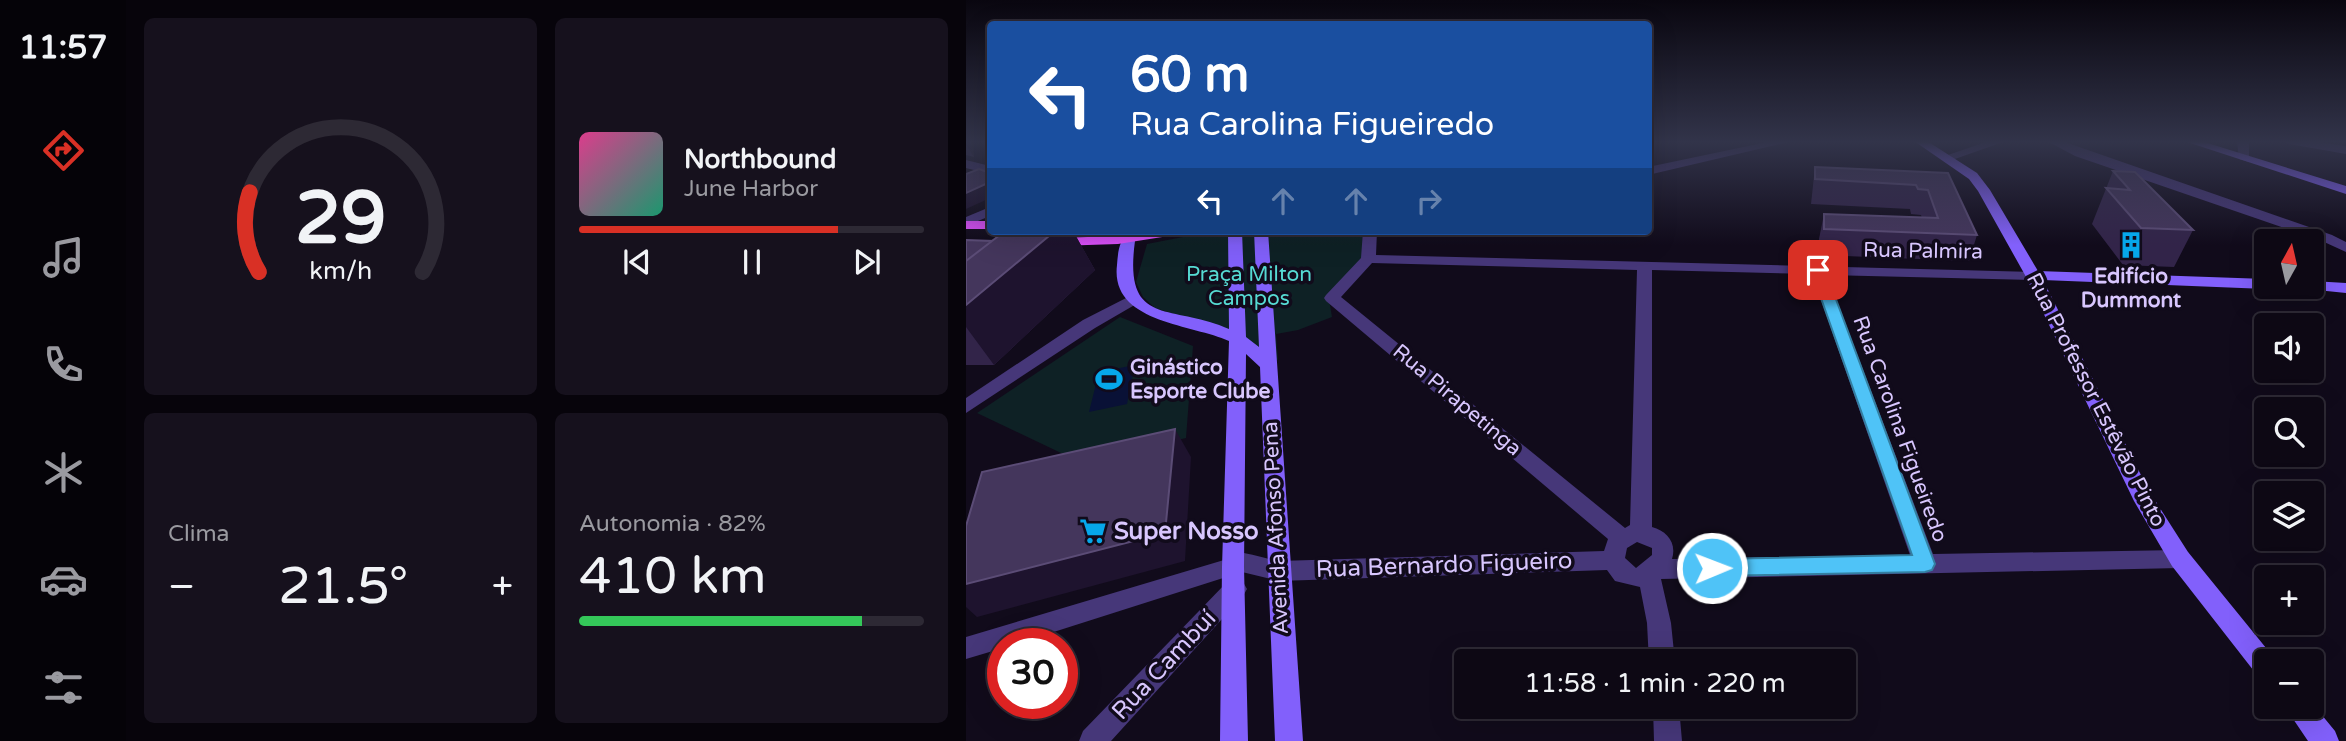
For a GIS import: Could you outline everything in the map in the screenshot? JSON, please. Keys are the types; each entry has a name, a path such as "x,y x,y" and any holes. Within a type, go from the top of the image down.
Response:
{"main road":[{"name":"Rua Professor Estêvão Pinto","path":"1972,176 1984,190 2033,275 2141,495 2180,559 2254,652"},
{"path":"2299,176 2346,190"},
{"path":"966,224 987,225"},
{"path":"1041,242 1133,235 1124,283 1132,300 1149,311 1237,339 1267,364"},
{"name":"Avenida Afonso Pena","path":"1234,741 1237,339 1235,235"},
{"name":"Avenida Afonso Pena","path":"1261,235 1289,741"},
{"name":"Rua Palmira","path":"2033,275 2254,284"},
{"path":"2324,287 2346,288"},
{"path":"2308,719 2325,741"}],"street":[{"path":"2155,176 2327,238 2346,248"},
{"path":"966,224 987,213"},
{"path":"1368,259 1372,235"},
{"name":"Rua Palmira","path":"1368,259 2033,275"},
{"name":"Rua Pirapetinga","path":"1368,259 1332,298 1631,535"},
{"path":"1631,535 1645,265"},
{"name":"Rua Carolina Figueiredo","path":"1818,270 1925,564"},
{"path":"966,407 1089,324 1132,300"},
{"path":"1661,649 1654,572 1664,559 1664,549 1658,540 1631,535 1614,548 1613,560 1627,575 1654,572 1925,564 2180,559"},
{"name":"Rua Bernardo Figueiro","path":"1234,572 1256,568 1279,571 1613,560"},
{"path":"966,648 1234,572"},
{"name":"Rua Cambuí","path":"1093,741 1234,572"},
{"path":"1667,719 1668,741"}],"green space":[{"name":"Praça Milton Campos","path":"1193,235 1368,235 1366,259 1329,299 1332,317 1298,330 1276,334 1278,360 1203,323 1155,308 1143,297 1136,282 1147,244"},
{"name":"Ginástico Esporte Clube","path":"1120,317 1193,346 1186,438 1080,462 977,413"}],"water":[{"path":"1135,365 1127,404 1089,412 1099,372"}],"building":[{"path":"966,176 987,176 987,183 966,193"},
{"path":"1815,176 1949,176 1977,235 1824,229 1824,214 1938,218 1928,190 1918,189 1916,185 1815,179"},
{"path":"2117,176 2139,176 2193,230 2141,228 2106,188 2130,190"},
{"path":"1000,235 1050,235 966,305 966,261"},
{"path":"966,240 992,241 966,261"},
{"path":"1175,429 1165,533 966,584 966,526 982,472"}],"place":[{"name":"Edifício Dummont","path":"2131,245"},
{"name":"Ginástico Esporte Clube","path":"1109,379"},
{"name":"Super Nosso","path":"1093,531"}],"route":[{"path":"1712,568 1925,564 1818,270"}]}
